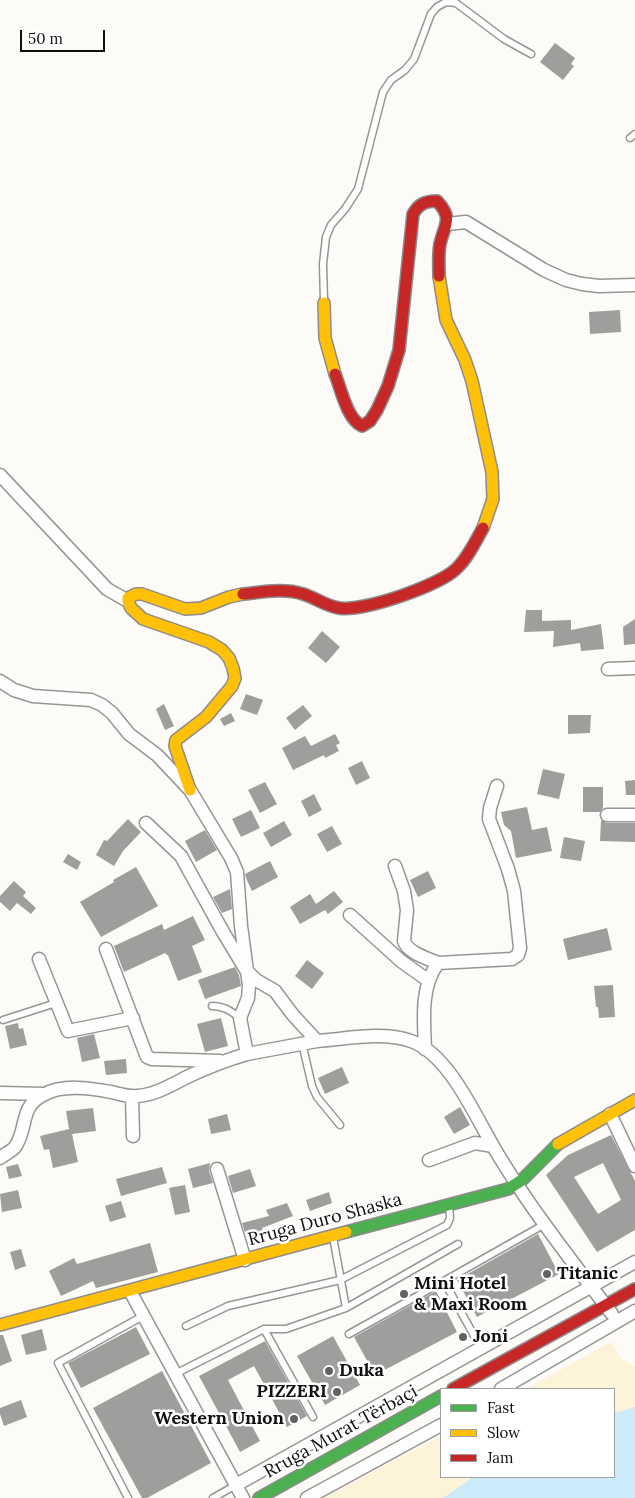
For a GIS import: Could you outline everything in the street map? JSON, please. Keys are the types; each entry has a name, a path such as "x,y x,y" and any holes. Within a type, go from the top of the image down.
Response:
{"street":[{"path":"128,601 129,596 138,594 186,609 208,606 228,597 241,594 276,592 298,593 344,610 376,603 420,588 447,576 460,567 487,516 493,499 493,479 473,382 445,316 439,260 440,244 447,224 447,216 443,207 437,201 423,202 413,214 399,350 388,386 377,410 370,421 362,426 356,423 352,416 332,367 325,338 324,303"},
{"path":"447,224 466,222 544,270 566,280 590,285 635,285"},
{"path":"0,475 107,588 128,601 134,612 142,619 209,642 222,650 229,658 235,678 232,686 206,718 176,740 175,746 190,790"},
{"path":"608,669 635,668"},
{"path":"0,681 14,690 33,696 91,700 102,705 112,713 129,734 157,755 190,790 231,858 237,872 249,986 248,998 240,1018 247,1054"},
{"path":"395,866 404,891 407,910 404,941 411,950 438,963 512,958 518,955 520,938 514,891 508,869 489,819 490,808 497,786"},
{"path":"607,815 635,815"},
{"path":"146,824 182,856 246,970 256,980 275,991 293,1015 317,1041"},
{"path":"350,915 401,961 429,981"},
{"path":"106,949 145,1053 152,1059 225,1061"},
{"path":"39,960 68,1031 133,1018"},
{"path":"425,1049 424,1008 429,981 438,963"},
{"path":"0,1093 44,1094 70,1088 83,1088 132,1096 149,1094 225,1061 247,1054 317,1041 393,1036 412,1041 425,1049 442,1064 454,1079 517,1185 608,1310"},
{"path":"0,1158 14,1149 18,1142 26,1112 33,1102 44,1094"},
{"path":"132,1096 133,1136"},
{"name":"Rruga Duro Shaska","path":"0,1325 508,1189 517,1185 548,1151 635,1100"},
{"path":"610,1114 635,1166"},
{"path":"429,1160 475,1143 493,1146"},
{"path":"217,1169 245,1260"},
{"path":"236,1486 635,1262"},
{"path":"497,1385 608,1310 635,1288"},
{"path":"130,1291 243,1498"},
{"path":"455,1388 608,1310 635,1302"},
{"path":"497,1385 635,1311"},
{"name":"Rruga Murat Tërbaçi","path":"259,1498 440,1397"},
{"path":"307,1498 440,1426"},
{"name":"Rruga Murat Tërbaçi","path":"317,1479 394,1436"}],"lane":[{"path":"324,303 323,264 326,236 330,225 345,209 358,189 383,92 391,80 405,70 414,59 431,14 436,7 446,2 456,3 504,39 532,54"},
{"path":"3,1020 56,1003"},
{"path":"212,1006 226,1008 240,1018"},
{"path":"302,1043 312,1086 317,1097 340,1125"},
{"path":"186,1326 228,1306 340,1280 447,1225 450,1218 449,1205"},
{"path":"349,1334 545,1224"},
{"path":"332,1236 346,1308"},
{"path":"175,1374 264,1329 286,1329 346,1308 458,1244"},
{"path":"444,1281 477,1341"},
{"path":"128,1498 58,1364 143,1316"},
{"path":"264,1329 314,1417"},
{"path":"213,1498 236,1486"}],"sand":[{"path":"611,1342 619,1357 635,1367 635,1407 615,1413 615,1388 528,1388"},
{"path":"440,1437 440,1478 472,1478 443,1498 324,1498"}],"water":[{"path":"635,1407 635,1498 443,1498 472,1478 615,1478 615,1413"}],"building":[{"path":"555,43 575,58 571,64 574,66 563,80 540,62"},
{"path":"620,310 621,332 590,334 589,312"},
{"path":"526,610 542,610 542,621 571,620 571,630 601,624 604,649 581,651 580,643 553,647 554,631 524,632"},
{"path":"635,619 635,644 624,645 623,627"},
{"path":"322,631 340,647 326,663 308,648"},
{"path":"246,694 263,700 257,715 240,709"},
{"path":"164,704 174,726 165,730 156,709"},
{"path":"303,705 312,716 295,730 286,718"},
{"path":"231,713 235,721 224,726 220,719"},
{"path":"568,715 591,715 590,733 568,734"},
{"path":"335,734 340,743 336,745 339,751 325,758 324,755 293,770 282,748 305,736 311,746"},
{"path":"362,761 370,778 356,785 348,768"},
{"path":"543,769 565,774 559,799 537,794"},
{"path":"635,780 635,795 626,795 625,781"},
{"path":"265,782 277,804 260,813 248,790"},
{"path":"583,787 603,787 603,808 600,812 583,812"},
{"path":"314,794 322,810 309,817 301,801"},
{"path":"527,807 532,830 547,827 552,851 516,858 511,831 504,825 501,812"},
{"path":"251,810 260,828 241,837 232,819"},
{"path":"128,819 141,832 123,851 114,866 96,855 104,840 107,841"},
{"path":"601,820 607,823 635,823 635,842 600,841"},
{"path":"284,821 292,835 271,847 263,833"},
{"path":"332,826 342,844 327,852 317,834"},
{"path":"205,830 217,850 196,862 185,841"},
{"path":"564,837 585,841 581,861 560,858"},
{"path":"68,854 81,862 77,870 63,862"},
{"path":"270,861 278,877 252,891 245,874"},
{"path":"136,867 158,906 101,937 80,902"},
{"path":"428,871 436,888 418,897 410,880"},
{"path":"14,881 26,892 23,896 36,908 31,914 17,903 10,911 0,902 0,896"},
{"path":"230,889 232,909 222,913 213,897"},
{"path":"334,891 343,902 328,914 325,910 300,924 290,907 310,894 316,904"},
{"path":"193,916 205,940 192,946 202,972 178,981 168,955 165,953 124,972 114,946 162,924 164,930"},
{"path":"607,928 612,950 568,960 563,939"},
{"path":"307,960 324,973 312,989 295,976"},
{"path":"235,967 241,986 205,999 198,980"},
{"path":"613,985 615,1017 599,1018 594,986"},
{"path":"221,1018 228,1046 205,1052 197,1024"},
{"path":"18,1023 19,1029 23,1028 27,1045 10,1049 5,1026"},
{"path":"94,1034 100,1058 82,1062 77,1038"},
{"path":"126,1059 127,1073 106,1075 104,1061"},
{"path":"342,1067 349,1083 325,1094 318,1078"},
{"path":"460,1107 470,1125 454,1134 444,1117"},
{"path":"93,1108 96,1131 72,1134 78,1162 53,1168 49,1149 44,1150 40,1136 69,1129 66,1111"},
{"path":"227,1114 231,1130 211,1134 208,1119"},
{"path":"611,1135 635,1181 635,1230 597,1252 546,1175 568,1155","holes":["603,1163 621,1200 598,1214 574,1177"]},
{"path":"210,1163 209,1171 213,1183 193,1188 188,1169"},
{"path":"18,1164 22,1176 9,1179 6,1167"},
{"path":"162,1167 167,1183 121,1196 116,1179"},
{"path":"250,1169 256,1186 233,1193 228,1176"},
{"path":"185,1185 190,1212 175,1215 169,1188"},
{"path":"18,1190 22,1208 2,1212 0,1194"},
{"path":"329,1192 332,1203 310,1211 306,1200"},
{"path":"121,1201 126,1217 110,1222 105,1206"},
{"path":"287,1203 293,1216 262,1228 263,1231 246,1236 242,1223 269,1216 266,1210"},
{"path":"538,1234 559,1274 477,1317 457,1280"},
{"path":"150,1243 158,1272 96,1288 93,1281 61,1296 49,1271 74,1258 77,1264"},
{"path":"21,1249 26,1266 15,1270 10,1252"},
{"path":"436,1291 457,1332 375,1375 354,1337"},
{"path":"136,1327 150,1354 81,1388 68,1363"},
{"path":"42,1329 47,1350 26,1355 21,1335"},
{"path":"0,1335 3,1335 12,1361 0,1366"},
{"path":"333,1336 360,1385 325,1405 297,1356"},
{"path":"265,1341 307,1416 287,1427 254,1366 228,1380 260,1441 240,1452 199,1376"},
{"path":"162,1371 211,1463 147,1498 142,1498 93,1408"},
{"path":"21,1400 27,1417 4,1426 0,1408"}],"traffic: fast":[{"path":"346,1232 508,1189 522,1180 558,1144"},
{"path":"259,1498 440,1397"}],"traffic: slow":[{"path":"439,276 446,320 465,360 472,381 492,472 493,499 483,528"},
{"path":"324,303 325,338 335,374"},
{"path":"190,790 175,746 176,740 206,717 232,686 235,678 233,668 229,658 222,650 209,642 143,619 131,608 128,598 136,594 142,594 185,609 201,608 229,597 243,594"},
{"path":"558,1144 635,1100"},
{"path":"0,1325 346,1232"}],"traffic: jam":[{"path":"335,374 352,417 362,426 370,421 388,386 399,350 413,214 420,205 433,201 437,201 442,207 446,218 439,248 439,276"},
{"path":"243,594 273,591 296,592 339,608 365,606 382,602 417,590 447,576 468,555 483,528"},
{"path":"455,1388 635,1289"}],"place":[{"name":"Titanic","path":"547,1274"},
{"name":"Mini Hotel & Maxi Room","path":"404,1294"},
{"name":"Joni","path":"463,1337"},
{"name":"Duka","path":"329,1371"},
{"name":"PIZZERI","path":"337,1392"},
{"name":"Western Union","path":"294,1419"}]}
